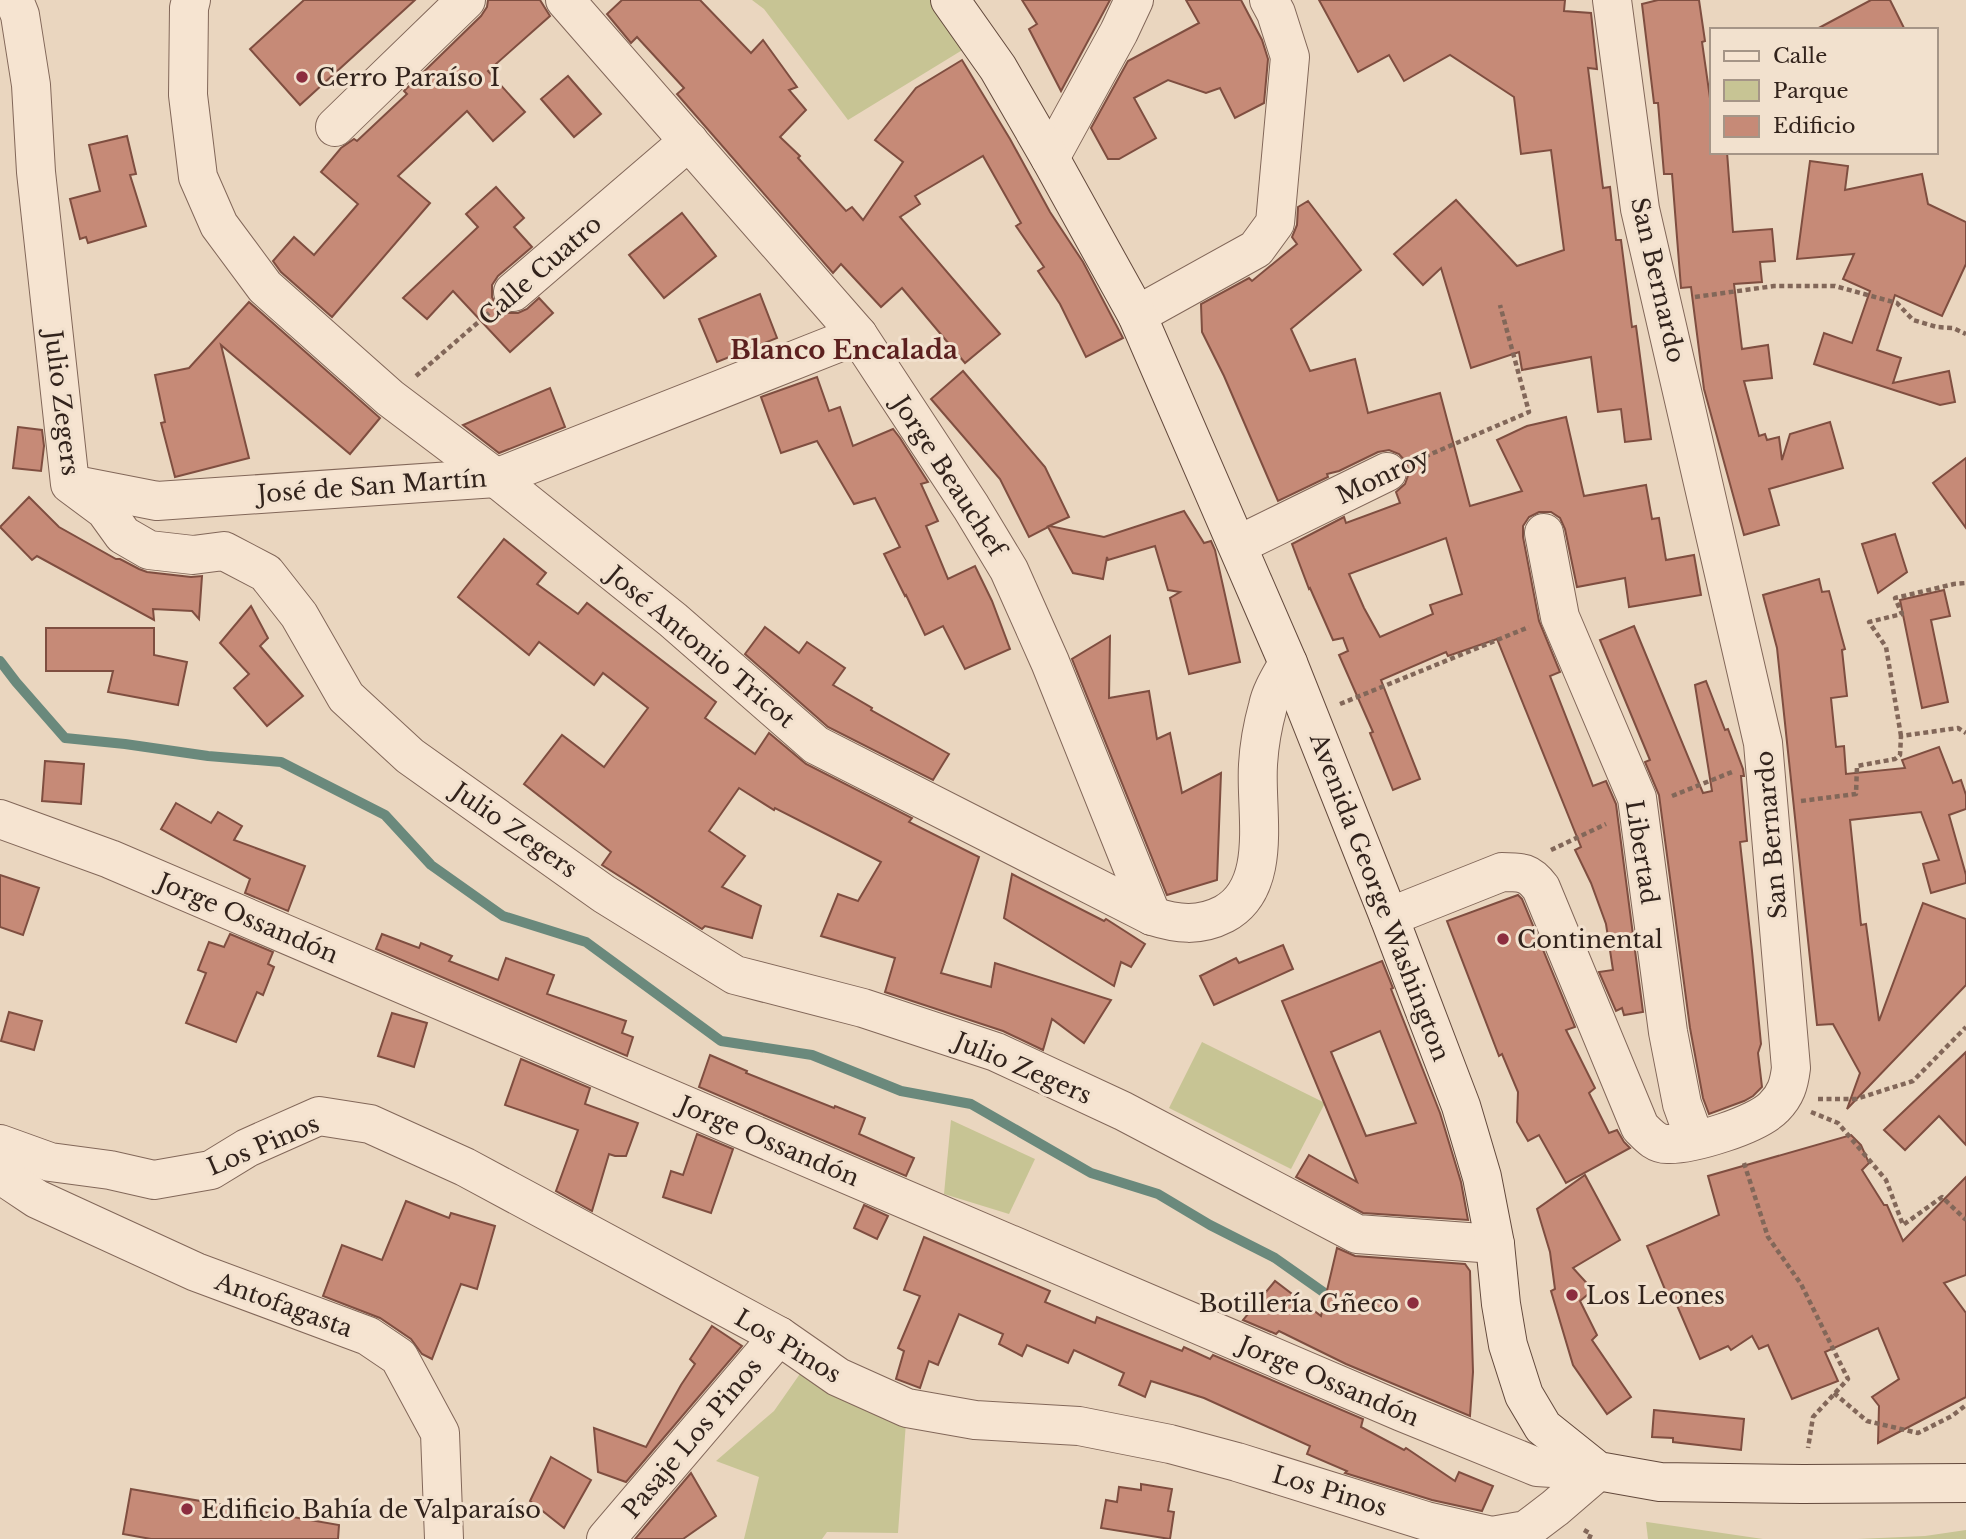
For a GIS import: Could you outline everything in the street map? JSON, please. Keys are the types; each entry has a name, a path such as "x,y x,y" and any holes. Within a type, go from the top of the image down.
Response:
{"street":[{"name":"Julio Zegers","path":"14,0 20,15 31,85 36,172 70,484 105,510 123,535 149,550 193,555 224,551 266,573 299,615 346,697 410,756 604,894 735,975 863,1009 996,1052 1124,1111 1357,1234 1495,1244"},
{"name":"José Antonio Tricot","path":"191,0 188,95 198,177 219,225 265,287 390,398 496,478 673,620 816,745 1152,916 1174,923 1194,924 1216,918 1236,907 1251,886 1259,852 1258,764 1268,704 1288,663"},
{"path":"335,127 466,0"},
{"name":"Jorge Beauchef","path":"565,0 858,335 971,507 1009,570 1050,662 1152,916"},
{"name":"Avenida George Washington","path":"950,0 998,68 1137,315 1288,663 1390,917 1461,1106 1482,1177 1495,1244 1508,1345 1524,1395 1543,1427 1598,1471 1660,1482 1966,1483"},
{"path":"1051,158 1134,0"},
{"path":"1137,315 1256,249 1275,223 1290,57 1269,0"},
{"name":"San Bernardo","path":"1612,0 1640,209 1763,743 1791,1068 1788,1086 1782,1098"},
{"name":"Calle Cuatro","path":"513,292 689,141"},
{"name":"José de San Martín","path":"70,484 157,501 496,478 858,335"},
{"name":"Monroy","path":"1238,545 1387,472"},
{"name":"Libertad","path":"1544,533 1560,617 1637,798 1668,1032 1682,1104 1695,1140"},
{"name":"Jorge Ossandón","path":"0,820 110,859 1402,1412 1537,1467 1598,1471"},
{"path":"1390,917 1502,872 1519,872 1532,876 1541,888 1640,1127 1653,1140 1666,1144 1695,1140 1733,1129 1760,1119 1782,1098"},
{"name":"Los Pinos","path":"0,1144 50,1162 110,1170 154,1181 211,1170 247,1148 319,1116 370,1124 465,1167 779,1336 838,1377 907,1408 975,1420 1079,1426 1170,1444 1426,1521 1492,1536 1526,1530 1598,1471"},
{"name":"Antofagasta","path":"0,1166 10,1181 37,1199 196,1272 368,1336 399,1357 440,1433 444,1539"},
{"name":"Pasaje Los Pinos","path":"606,1539 779,1336"},
{"path":"1524,1395 1537,1467"}],"path":[{"path":"1662,302 1774,286 1835,286 1897,303 1913,320 1937,327 1953,328 1966,334"},
{"name":"Calle Cuatro","path":"390,398 513,292"},
{"name":"Monroy","path":"1387,472 1529,412 1500,305"},
{"path":"1769,799 1796,802 1856,794 1857,766 1895,759 1900,755 1901,736 1886,647 1869,622 1902,614 1895,598 1966,583"},
{"path":"1310,717 1524,628 1560,617"},
{"path":"1901,736 1958,728 1966,733"},
{"path":"1782,1098 1856,1100 1913,1081 1966,1027"},
{"path":"1782,1098 1838,1123 1886,1180 1903,1224 1942,1197 1966,1220"},
{"path":"1733,1129 1768,1237 1801,1284 1848,1379 1813,1416 1803,1484"},
{"path":"1835,1393 1867,1421 1917,1433 1952,1416 1966,1405"}],"green space":[{"path":"752,0 950,0 982,38 848,120 764,9"},
{"path":"1202,1042 1325,1103 1291,1169 1169,1108"},
{"path":"951,1120 1035,1159 1009,1214 944,1194"},
{"path":"811,1358 907,1408 898,1533 827,1532 822,1539 744,1539 759,1477 716,1461 774,1411"},
{"path":"1647,1522 1763,1539 1648,1539"},
{"path":"1966,1530 1966,1539 1857,1539 1925,1536"}],"building":[{"name":"Cerro Paraíso I","path":"304,0 415,0 300,105 250,49"},
{"path":"488,0 540,0 550,16 488,71 525,112 493,141 467,111 398,176 430,203 332,317 281,272 273,261 294,237 314,255 358,204 321,172 341,148 354,139 357,141 407,94 404,91 481,16"},
{"path":"622,0 700,0 751,53 763,40 797,87 789,90 806,110 780,137 800,156 798,158 846,211 852,207 863,220 903,162 875,140 916,88 962,60 1050,212 1083,262 1123,338 1086,357 1060,304 1038,271 1044,267 1016,226 1021,223 983,156 915,196 920,204 900,217 1000,334 965,363 902,288 881,307 841,264 833,273 677,94 684,88 637,37 631,43 607,14"},
{"path":"1022,0 1110,0 1061,91 1029,29 1037,24"},
{"path":"1186,0 1241,0 1262,40 1268,59 1264,103 1235,118 1220,88 1206,93 1168,80 1134,98 1156,138 1119,159 1108,159 1091,128 1128,61 1199,23"},
{"path":"1319,0 1565,0 1564,11 1591,13 1597,69 1588,68 1603,188 1610,187 1616,240 1621,240 1651,439 1625,442 1621,409 1598,412 1591,357 1522,370 1519,352 1471,368 1441,268 1423,285 1394,254 1456,200 1517,266 1564,250 1551,150 1521,154 1514,97 1450,55 1404,81 1389,55 1358,72"},
{"path":"1658,0 1699,0 1710,98 1710,154 1727,154 1733,232 1772,229 1775,261 1760,262 1762,282 1734,284 1742,349 1768,345 1772,378 1744,381 1759,436 1765,434 1767,440 1779,437 1782,460 1790,434 1830,422 1843,468 1769,489 1779,525 1744,535 1704,389 1691,287 1681,288 1672,174 1664,174 1658,103 1654,103 1642,4"},
{"path":"1871,0 1890,0 1904,28 1819,28"},
{"path":"568,76 601,114 574,137 541,99"},
{"path":"127,136 136,174 130,175 146,226 88,243 86,237 80,239 70,199 100,191 89,145"},
{"path":"1810,161 1848,166 1845,190 1922,174 1928,204 1966,222 1966,264 1942,316 1895,295 1877,350 1901,358 1893,383 1949,371 1955,402 1940,405 1814,364 1824,333 1852,343 1870,291 1843,279 1854,254 1797,259"},
{"path":"496,187 524,218 514,227 532,247 498,276 492,285 492,297 497,307 506,313 518,313 527,309 539,298 553,313 510,352 453,291 427,319 403,298 478,227 466,214"},
{"path":"1308,201 1361,270 1291,329 1310,371 1355,359 1368,413 1440,393 1470,506 1522,491 1497,440 1527,426 1566,417 1584,496 1646,485 1652,519 1659,518 1666,560 1694,555 1701,595 1629,607 1625,578 1577,587 1565,529 1560,518 1551,512 1539,512 1529,517 1523,526 1539,621 1560,672 1550,676 1593,786 1606,781 1616,804 1643,1012 1624,1015 1622,1008 1616,1011 1599,972 1613,970 1606,924 1575,850 1581,847 1497,639 1448,656 1446,652 1381,680 1420,779 1393,790 1370,733 1373,732 1339,655 1348,651 1343,638 1333,640 1292,544 1344,517 1346,523 1400,503 1396,492 1405,484 1409,473 1406,462 1399,454 1389,450 1378,452 1327,474 1328,477 1278,501 1202,332 1201,304 1249,278 1252,281 1297,244 1292,237 1297,225 1298,207","holes":["1446,538 1462,594 1430,605 1433,614 1380,637 1349,574"]},
{"path":"682,213 716,256 664,298 629,255"},
{"path":"760,294 777,338 717,362 699,319"},
{"path":"249,302 380,418 350,454 221,345 249,458 175,477 161,423 165,422 155,375 189,368"},
{"path":"963,371 1045,467 1069,517 1049,526 1104,537 1184,511 1204,543 1211,541 1215,550 1240,662 1189,674 1170,598 1180,592 1168,590 1155,546 1108,560 1107,557 1103,579 1073,573 1048,527 1029,537 1000,479 931,399"},
{"path":"817,377 829,411 840,407 853,446 893,429 900,438 928,482 921,484 938,521 926,526 948,579 975,566 1010,649 965,669 943,626 925,635 884,554 900,547 875,498 854,504 817,441 781,453 761,397"},
{"path":"550,388 565,427 499,453 463,425"},
{"path":"18,427 42,430 44,446 41,471 13,468"},
{"path":"1966,458 1966,528 1933,483"},
{"path":"29,497 59,527 116,559 147,572 202,576 199,619 192,611 153,609 154,620 37,556 32,560 0,527"},
{"path":"1895,534 1907,572 1878,593 1862,544"},
{"path":"504,539 546,573 537,584 578,614 587,603 716,702 705,718 755,754 769,733 806,764 912,818 909,822 979,857 941,973 991,987 995,963 1111,1000 1084,1043 1052,1019 1043,1050 1003,1031 885,992 895,958 821,936 838,894 858,901 881,862 775,808 774,810 739,788 709,831 745,856 722,887 761,906 752,938 705,926 702,929 602,865 611,852 524,784 562,735 604,767 648,708 603,673 594,685 539,642 529,655 458,597"},
{"path":"1819,579 1822,592 1829,591 1845,649 1842,650 1847,696 1831,698 1836,747 1844,746 1846,774 1905,768 1902,760 1939,747 1953,783 1961,780 1966,795 1966,809 1949,815 1966,883 1931,893 1923,864 1939,860 1921,812 1850,820 1861,925 1866,924 1879,1021 1923,903 1966,919 1966,985 1847,1109 1860,1073 1833,1024 1817,1025 1777,648 1763,595"},
{"path":"1944,590 1950,616 1931,620 1948,702 1922,708 1900,600"},
{"path":"251,606 268,638 260,646 303,696 267,726 234,688 249,674 220,643"},
{"path":"1634,626 1703,793 1712,791 1695,685 1706,681 1743,769 1744,776 1741,776 1747,841 1740,842 1761,1044 1758,1053 1762,1087 1744,1101 1709,1114 1703,1098 1690,1028 1659,795 1645,762 1650,760 1600,640"},
{"path":"765,627 799,653 807,642 845,668 833,685 949,754 933,780 828,727 745,654"},
{"path":"46,628 154,628 154,655 187,662 178,705 108,692 113,671 46,671"},
{"path":"1110,636 1109,698 1149,691 1157,739 1170,733 1182,793 1221,773 1217,880 1167,895 1072,659"},
{"path":"45,761 84,764 81,804 42,801"},
{"path":"176,803 211,823 218,812 242,826 234,840 305,866 288,911 245,893 250,879 161,829"},
{"path":"1012,874 1104,921 1106,919 1145,944 1131,967 1121,962 1114,986 1004,918"},
{"path":"0,875 39,888 23,935 0,927"},
{"path":"1518,895 1575,1027 1566,1030 1595,1088 1589,1093 1609,1133 1617,1130 1630,1148 1566,1183 1539,1135 1528,1141 1517,1122 1518,1092 1502,1054 1499,1056 1447,921"},
{"path":"230,934 273,952 268,964 274,967 263,995 257,992 236,1042 186,1023 206,973 198,970 209,942 224,947"},
{"path":"382,934 419,948 421,943 452,956 449,961 498,980 506,958 554,975 547,994 626,1021 622,1033 633,1037 627,1056 376,949"},
{"path":"1283,945 1293,969 1214,1005 1200,976 1236,958 1239,963"},
{"path":"1382,961 1440,1113 1461,1182 1468,1220 1363,1213 1296,1177 1309,1155 1357,1182 1282,1001","holes":["1380,1031 1416,1123 1366,1136 1331,1052"]},
{"path":"9,1012 42,1021 34,1050 1,1041"},
{"path":"392,1013 427,1023 414,1067 378,1056"},
{"path":"1966,1052 1966,1145 1939,1116 1905,1150 1884,1130"},
{"path":"710,1055 747,1071 746,1073 865,1118 859,1134 914,1158 906,1176 699,1087"},
{"path":"521,1059 590,1088 585,1104 638,1123 626,1156 609,1154 592,1211 556,1191 578,1130 505,1105"},
{"path":"697,1134 733,1149 711,1213 663,1197 671,1171 683,1175"},
{"path":"1851,1135 1861,1145 1869,1163 1862,1170 1884,1205 1887,1205 1903,1241 1966,1177 1966,1275 1944,1283 1966,1313 1966,1397 1878,1443 1879,1406 1872,1397 1899,1379 1878,1328 1825,1352 1838,1381 1792,1399 1768,1345 1759,1349 1752,1336 1731,1350 1728,1346 1700,1359 1676,1303 1671,1304 1647,1246 1719,1215 1708,1176"},
{"path":"1585,1175 1620,1240 1573,1268 1593,1290 1580,1301 1597,1335 1592,1340 1631,1397 1607,1414 1573,1365 1551,1291 1555,1289 1550,1252 1537,1209"},
{"path":"406,1201 449,1218 451,1213 495,1226 477,1289 461,1284 432,1359 422,1354 411,1339 380,1318 323,1296 342,1245 382,1260"},
{"path":"864,1205 888,1216 877,1239 854,1228"},
{"path":"924,1237 1050,1291 1045,1302 1095,1323 1097,1317 1182,1351 1184,1347 1210,1359 1213,1355 1363,1419 1361,1427 1404,1450 1406,1448 1455,1481 1459,1472 1493,1486 1482,1511 1432,1500 1345,1473 1347,1471 1307,1454 1310,1446 1204,1398 1151,1381 1145,1397 1119,1385 1124,1373 1074,1350 1068,1363 1027,1345 1022,1356 999,1344 1003,1334 959,1314 938,1365 929,1361 920,1388 896,1379 904,1351 898,1348 920,1296 904,1290"},
{"path":"1337,1248 1355,1256 1465,1264 1470,1271 1473,1372 1470,1416 1346,1364 1279,1331 1276,1334 1243,1320 1275,1281 1321,1316"},
{"path":"712,1326 742,1346 626,1482 598,1472 594,1428 646,1447 695,1364 690,1359"},
{"path":"1654,1410 1744,1419 1741,1450 1652,1437"},
{"path":"551,1457 591,1480 564,1528 530,1501"},
{"path":"691,1473 716,1516 683,1539 635,1539"},
{"path":"1141,1484 1172,1489 1168,1511 1174,1512 1170,1539 1101,1528 1106,1500 1117,1502 1119,1487 1141,1490"},
{"name":"Edificio Bahía de Valparaíso","path":"131,1489 339,1525 338,1539 151,1539 123,1534"}],"waterway":[{"path":"0,661 65,738 281,762 385,815 431,865 503,916 586,942 721,1041 812,1055 901,1091 971,1104 1091,1173 1158,1194 1210,1225 1275,1258 1336,1301"}],"place":[{"name":"Cerro Paraíso I","path":"302,77"},
{"name":"Continental","path":"1503,939"},
{"name":"Los Leones","path":"1572,1295"},
{"name":"Botillería Gñeco","path":"1413,1303"},
{"name":"Edificio Bahía de Valparaíso","path":"187,1509"}],"district":[{"name":"Blanco Encalada","path":"844,350"}]}
